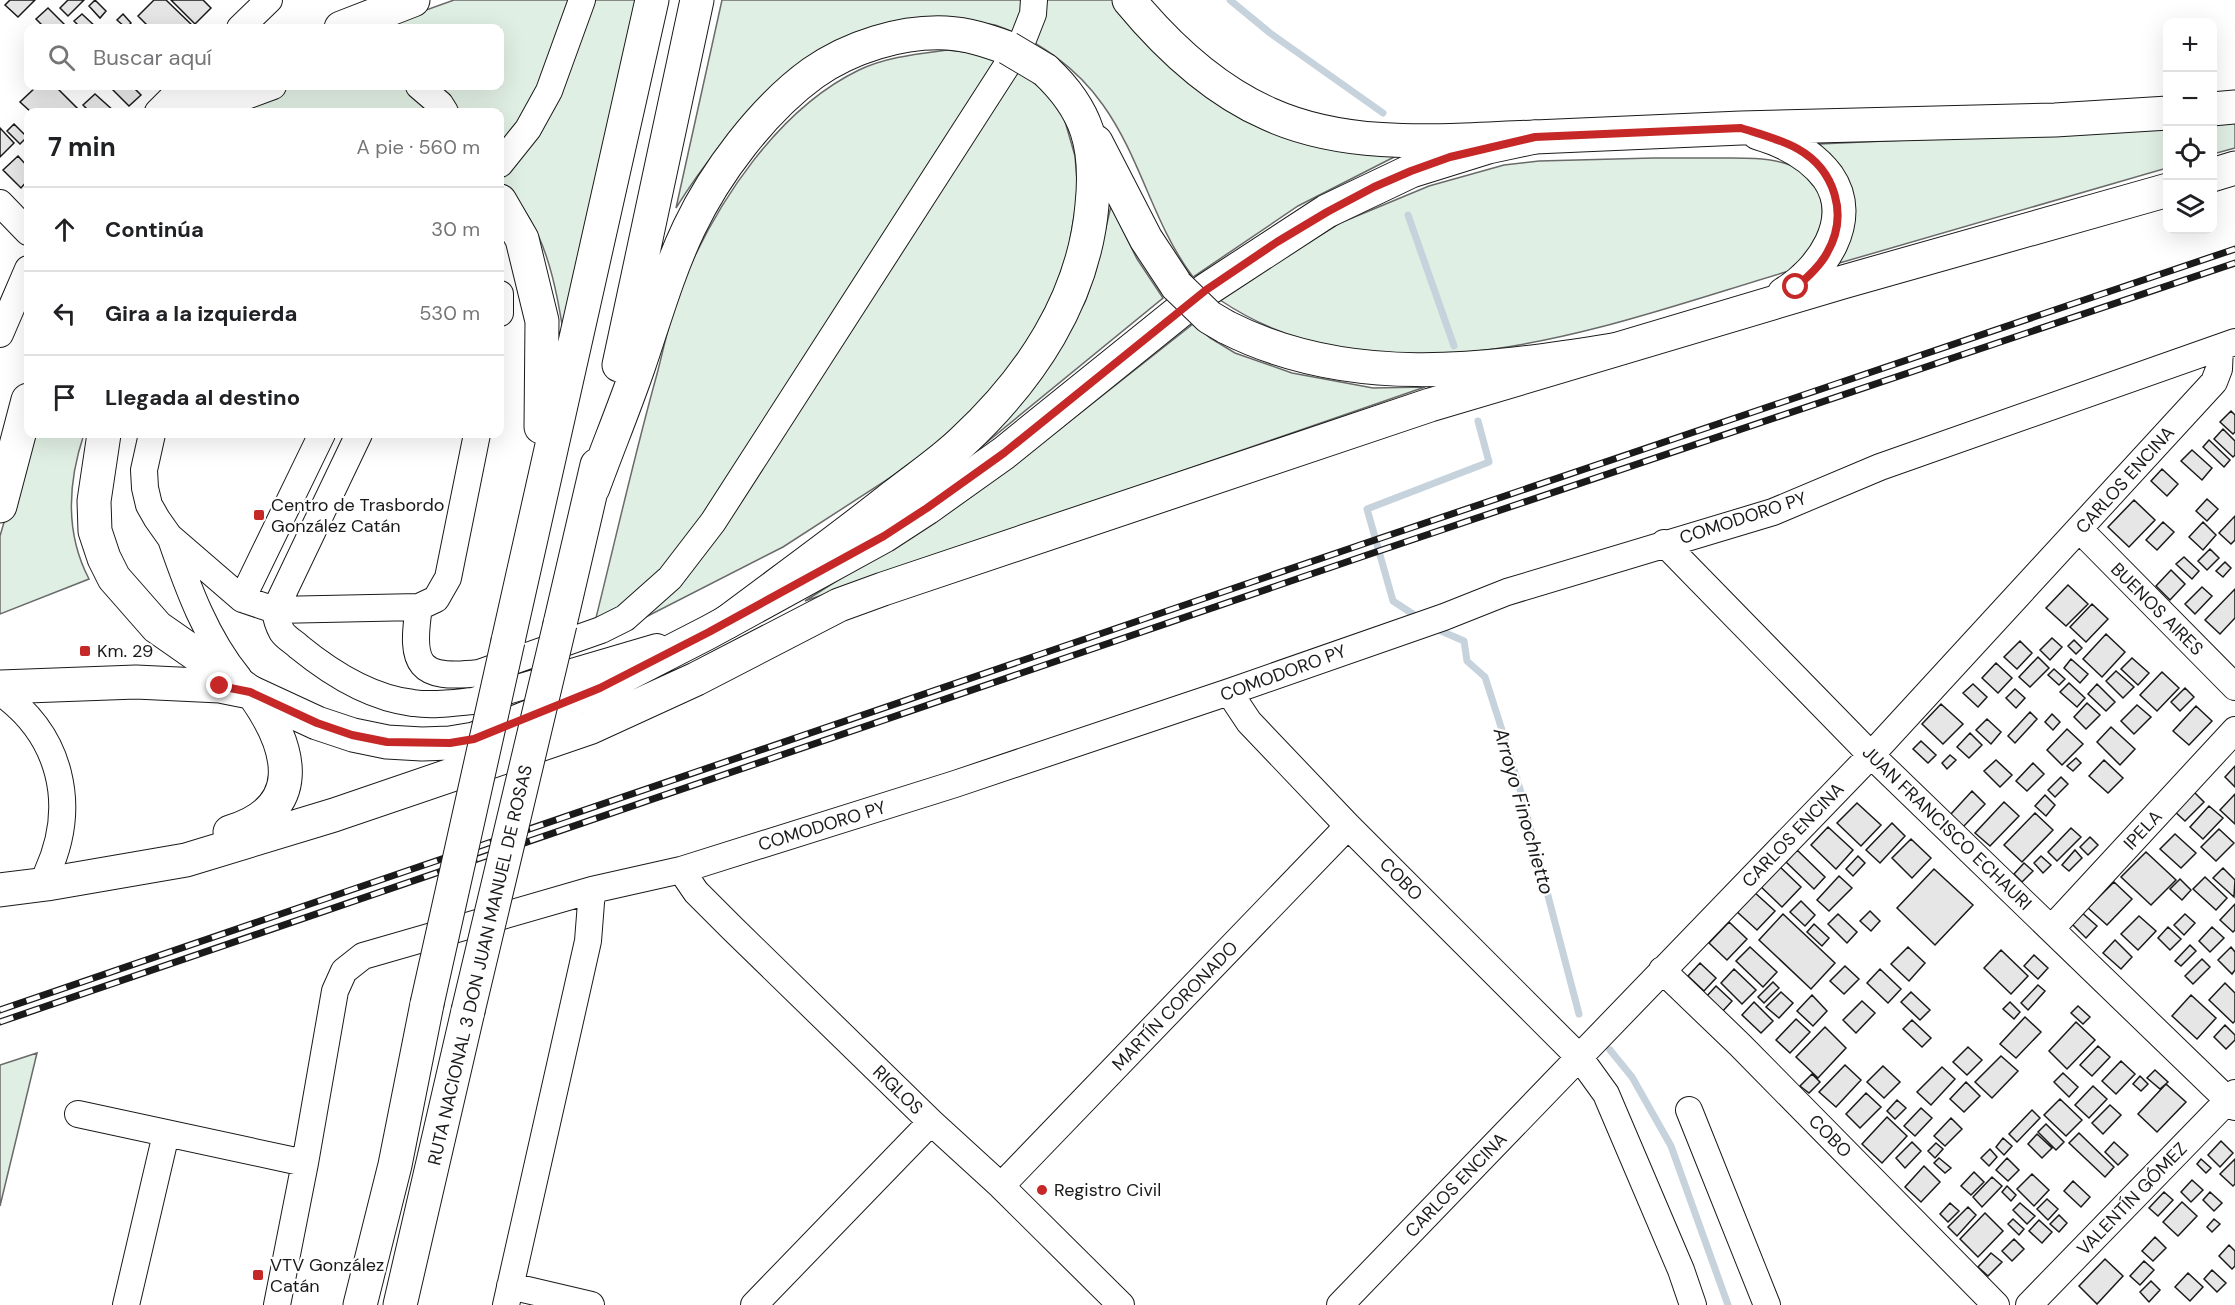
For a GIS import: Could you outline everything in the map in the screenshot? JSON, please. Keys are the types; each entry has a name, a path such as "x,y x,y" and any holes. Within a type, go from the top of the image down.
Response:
{"main road":[{"path":"350,24 413,0"},
{"path":"360,1305 395,1165 427,1004 652,0"},
{"path":"592,488 697,0"},
{"path":"1129,0 1169,43 1207,77 1240,99 1270,115 1345,135 1383,139 1535,137 1741,128 2055,120 2163,113"},
{"path":"592,488 689,226 728,163 754,129 783,99 821,69 845,55 879,42 912,36 946,33 979,38 1008,48 1045,70 1061,85 1078,108 1087,128 1106,157 1146,238 1177,285 1209,317 1255,342 1325,362 1366,368 1424,370 1488,367 1613,350"},
{"path":"195,108 220,90"},
{"path":"2217,109 2235,107"},
{"path":"718,627 869,516 960,444 991,414 1038,355 1058,323 1072,290 1085,249 1094,190 1092,156 1087,128"},
{"path":"1741,128 1772,137 1799,150 1818,164 1830,179 1836,197 1838,214 1836,233 1827,253 1813,272 1796,287 1752,309"},
{"path":"0,687 136,682 220,686 252,694 317,723 352,735 387,742 450,743 474,739 600,688 718,627 884,536 1004,453 1206,290 1327,212 1411,171 1488,147 1535,137"},
{"path":"2217,174 2235,168"},
{"path":"0,889 47,884 186,860 334,815 589,728 696,679 839,605 883,589 1430,405 1752,309 2163,191"},
{"path":"504,208 522,239 542,321 543,408 534,528"},
{"path":"0,506 24,415"},
{"path":"0,889 47,873 184,846 250,826 260,820 279,800 285,770 283,750 277,733 252,694 157,627 114,578 104,558 95,531 94,501 103,438"},
{"name":"RUTA NACIONAL 3 DON JUAN MANUEL DE ROSAS","path":"400,1305 592,488"}],"street":[{"path":"244,24 269,0"},
{"path":"504,159 528,129 544,101 569,40 582,0"},
{"path":"419,607 415,634 416,651 422,664 430,672 443,675 478,673 601,630 625,618 670,578 713,522 1022,42 1033,14 1034,0"},
{"path":"162,108 180,90"},
{"path":"220,108 258,90"},
{"path":"424,90 442,108"},
{"path":"0,203 24,228"},
{"path":"0,334 24,278"},
{"name":"CARLOS ENCINA","path":"1340,1305 1871,755 2080,530 2214,382 2227,345"},
{"name":"COMODORO PY","path":"305,1163 335,991 344,971 363,956 592,891 681,870 955,784 1229,692 1444,617 1507,592 1773,512 1880,467 2227,345"},
{"path":"242,599 320,438"},
{"path":"357,438 275,610 277,622 284,634 330,669 358,686 385,697 414,704 442,705 473,701 718,627"},
{"path":"170,536 242,599 275,610 427,605 436,599 448,578 476,438"},
{"path":"154,439 144,470 149,505 170,536 205,625 230,668 252,694"},
{"name":"BUENOS AIRES","path":"2080,530 2235,687"},
{"name":"JUAN FRANCISCO ECHAURI","path":"1665,543 1871,755 2233,1100"},
{"path":"0,692 27,713 38,727 56,766 62,790 63,812 60,838 47,873"},
{"name":"COBO","path":"1229,692 1249,722 1348,826 1580,1058 1606,1094 1681,1270 1693,1305"},
{"name":"IPELA","path":"2051,929 2235,730"},
{"name":"MARTÍN CORONADO","path":"1001,1186 1348,826"},
{"name":"RIGLOS","path":"681,870 696,892 1121,1305"},
{"path":"591,1305 508,1296 588,941 592,891"},
{"name":"COBO","path":"1662,970 1749,1054 1996,1305"},
{"name":"VALENTÍN GÓMEZ","path":"2029,1305 2233,1100"},
{"path":"1689,1110 1767,1305"},
{"path":"78,1114 305,1163 277,1305"},
{"path":"754,1305 931,1122"},
{"path":"126,1305 166,1134"}],"green space":[{"path":"454,0 640,0 566,349 547,259 529,218 504,186 504,108 223,108 247,90 504,90 504,24 387,24"},
{"path":"722,0 1113,0 1137,29 1188,77 1400,154 1298,206 1193,277 1167,235 1116,125 1081,79 1055,56 1011,31 995,25 943,21 894,28 849,43 807,66 769,96 734,130 703,168 676,208"},
{"path":"947,50 976,53 1002,61 1038,83 1053,99 1064,118 1075,156 1078,193 1068,252 1046,312 1007,372 965,417 916,461 783,547 589,646 672,316 683,282 713,221 753,161 777,133 802,108 830,87 859,70 880,62"},
{"path":"2235,120 2235,148 2217,153 2217,122"},
{"path":"2163,126 2163,169 1836,264 1835,161 1819,144"},
{"path":"1653,158 1765,159 1782,162 1796,168 1808,176 1817,188 1822,205 1822,222 1815,244 1807,255 1789,271 1650,314 1576,333 1502,348 1428,355 1356,351 1286,334 1220,300 1340,223 1429,186 1504,165 1539,161"},
{"path":"1111,206 1137,259 1163,298 948,474 1063,342 1085,302 1096,270"},
{"path":"1193,324 1210,338 1235,353 1292,373 1373,388 1425,387 805,601 937,517 1022,459"},
{"path":"29,438 83,438 72,489 72,507 76,544 89,579 0,614 0,536"},
{"path":"37,1053 0,1206 0,1065"}],"building":[{"path":"10,0 35,0 18,17 5,5"},
{"path":"68,0 84,0 68,16 60,8"},
{"path":"95,0 106,11 100,18 89,6"},
{"path":"154,0 166,0 191,24 146,24 138,16"},
{"path":"171,0 203,0 211,8 195,24"},
{"path":"48,8 64,24 41,24 36,19"},
{"path":"82,14 93,24 77,24 74,21"},
{"path":"123,14 131,23 122,24 117,20"},
{"path":"33,90 59,90 77,108 27,108 20,102"},
{"path":"113,90 136,90 141,95 129,106"},
{"path":"95,94 111,108 86,108 83,105"},
{"path":"14,124 24,134 24,140 20,144 7,131"},
{"path":"0,128 14,143 0,157"},
{"path":"18,156 24,163 24,185 21,188 3,170"},
{"path":"2231,411 2235,415 2233,434 2220,422"},
{"path":"2223,429 2235,441 2233,457 2214,439"},
{"path":"2209,440 2230,460 2224,467 2203,447"},
{"path":"2192,450 2212,468 2202,480 2181,461"},
{"path":"2162,469 2178,484 2167,496 2151,481"},
{"path":"2207,499 2218,509 2207,521 2196,511"},
{"path":"2134,500 2155,520 2129,547 2108,527"},
{"path":"2235,516 2235,540 2231,544 2219,533"},
{"path":"2163,522 2174,532 2157,550 2146,540"},
{"path":"2203,522 2216,535 2203,550 2189,537"},
{"path":"2210,549 2219,558 2207,570 2198,561"},
{"path":"2184,557 2199,571 2192,579 2176,564"},
{"path":"2225,562 2231,568 2223,577 2216,571"},
{"path":"2171,570 2185,584 2170,600 2156,586"},
{"path":"2068,585 2088,604 2066,626 2046,608"},
{"path":"2202,587 2212,596 2195,614 2185,604"},
{"path":"2235,589 2235,618 2220,634 2205,620"},
{"path":"2092,604 2108,619 2086,642 2070,627"},
{"path":"2106,634 2125,652 2102,677 2083,659"},
{"path":"2052,638 2062,647 2050,660 2040,650"},
{"path":"2074,640 2082,648 2076,654 2068,646"},
{"path":"2020,641 2032,653 2017,669 2004,657"},
{"path":"2038,657 2049,668 2030,687 2019,677"},
{"path":"2132,658 2149,673 2138,685 2121,669"},
{"path":"2071,659 2088,674 2080,683 2064,668"},
{"path":"1996,663 2012,678 1998,693 1982,678"},
{"path":"2054,669 2065,679 2059,685 2048,675"},
{"path":"2116,671 2134,687 2123,698 2106,681"},
{"path":"2162,672 2179,688 2157,711 2140,695"},
{"path":"2069,683 2085,698 2077,707 2060,692"},
{"path":"1973,684 1987,697 1978,707 1963,693"},
{"path":"2097,684 2115,702 2106,711 2088,694"},
{"path":"2185,688 2194,697 2180,711 2171,702"},
{"path":"2015,689 2025,698 2016,708 2006,698"},
{"path":"2087,703 2100,715 2086,729 2074,717"},
{"path":"1941,704 1963,724 1943,744 1922,724"},
{"path":"2137,705 2151,717 2134,734 2121,721"},
{"path":"2196,706 2212,721 2189,745 2173,731"},
{"path":"2030,712 2037,719 2015,743 2008,736"},
{"path":"2052,714 2060,722 2053,730 2045,722"},
{"path":"1987,719 2001,732 1991,744 1976,730"},
{"path":"2111,727 2135,749 2120,765 2097,742"},
{"path":"2067,729 2083,744 2062,765 2047,750"},
{"path":"1970,733 1982,745 1969,758 1957,747"},
{"path":"1921,741 1936,755 1928,763 1913,749"},
{"path":"1950,755 1956,760 1947,769 1942,763"},
{"path":"2076,758 2081,763 2073,771 2067,766"},
{"path":"1996,760 2012,775 2000,787 1984,771"},
{"path":"2104,760 2123,778 2108,793 2089,776"},
{"path":"2033,763 2044,774 2027,791 2016,781"},
{"path":"2235,766 2235,787 2225,777"},
{"path":"2061,777 2068,784 2055,797 2048,790"},
{"path":"2192,790 2204,802 2185,821 2173,810"},
{"path":"1972,791 1985,804 1963,827 1950,815"},
{"path":"2235,794 2235,824 2220,810"},
{"path":"2045,795 2055,805 2046,816 2035,806"},
{"path":"2004,802 2019,816 1990,846 1975,833"},
{"path":"1857,803 1881,825 1861,846 1837,823"},
{"path":"2209,806 2223,818 2203,839 2190,827"},
{"path":"2035,813 2053,830 2022,862 2004,845"},
{"path":"1892,823 1905,836 1880,863 1866,850"},
{"path":"1828,827 1853,850 1836,869 1811,845"},
{"path":"2071,828 2081,837 2057,861 2048,852"},
{"path":"2219,829 2234,843 2216,861 2201,847"},
{"path":"2175,834 2196,853 2181,868 2160,849"},
{"path":"2090,837 2098,845 2088,855 2080,847"},
{"path":"1911,839 1931,858 1912,878 1892,858"},
{"path":"1797,850 1825,877 1814,889 1786,862"},
{"path":"2075,850 2082,858 2069,871 2062,865"},
{"path":"2146,852 2176,880 2151,905 2121,877"},
{"path":"1858,856 1865,863 1853,876 1846,869"},
{"path":"2041,856 2051,865 2043,873 2034,863"},
{"path":"2024,863 2033,871 2022,882 2014,874"},
{"path":"1777,864 1801,887 1782,907 1758,884"},
{"path":"2223,868 2235,880 2234,897 2213,878"},
{"path":"1934,869 1973,905 1935,945 1897,908"},
{"path":"1839,876 1852,888 1829,911 1817,900"},
{"path":"2205,877 2227,898 2216,910 2193,889"},
{"path":"2180,879 2191,890 2182,900 2170,889"},
{"path":"2114,882 2132,899 2107,925 2088,908"},
{"path":"1753,891 1775,911 1757,930 1735,910"},
{"path":"1801,901 1815,915 1805,926 1790,912"},
{"path":"2235,904 2235,930 2233,932 2220,920"},
{"path":"1870,911 1880,921 1871,931 1860,921"},
{"path":"2080,911 2097,926 2086,938 2070,922"},
{"path":"1783,914 1835,963 1811,989 1759,940"},
{"path":"1838,914 1857,932 1847,943 1828,924"},
{"path":"2185,914 2195,923 2184,935 2174,925"},
{"path":"2139,916 2156,931 2138,950 2121,934"},
{"path":"1729,922 1747,939 1727,960 1709,943"},
{"path":"1814,924 1829,938 1822,946 1807,932"},
{"path":"2168,927 2181,939 2170,950 2158,938"},
{"path":"2212,927 2224,938 2210,952 2199,941"},
{"path":"2115,940 2132,957 2121,969 2103,953"},
{"path":"2190,945 2196,951 2181,966 2175,961"},
{"path":"1750,947 1777,972 1763,987 1736,961"},
{"path":"1908,947 1925,963 1909,981 1891,964"},
{"path":"2231,947 2235,952 2235,970 2232,974 2218,960"},
{"path":"2001,950 2028,976 2011,994 1984,968"},
{"path":"2034,955 2048,968 2038,979 2024,966"},
{"path":"2202,959 2210,967 2193,984 2185,976"},
{"path":"1700,963 1716,978 1704,991 1688,976"},
{"path":"1845,966 1859,979 1844,994 1830,981"},
{"path":"1734,969 1756,990 1742,1004 1721,983"},
{"path":"1880,969 1901,989 1888,1003 1867,983"},
{"path":"1773,982 1779,988 1764,1003 1758,997"},
{"path":"2225,983 2235,993 2235,1021 2233,1023 2209,1000"},
{"path":"2038,985 2045,991 2028,1010 2021,1003"},
{"path":"1716,986 1732,1001 1722,1012 1706,997"},
{"path":"1781,992 1793,1003 1779,1018 1766,1007"},
{"path":"1911,992 1930,1010 1920,1020 1901,1002"},
{"path":"1812,995 1827,1011 1813,1026 1797,1011"},
{"path":"2191,995 2216,1018 2197,1039 2172,1016"},
{"path":"1862,1001 1875,1013 1856,1033 1843,1020"},
{"path":"1754,1002 1773,1021 1761,1033 1742,1015"},
{"path":"2010,1002 2020,1012 2014,1019 2003,1009"},
{"path":"2078,1006 2090,1017 2083,1024 2071,1013"},
{"path":"2025,1017 2041,1032 2016,1058 2000,1044"},
{"path":"1796,1019 1810,1032 1790,1053 1776,1040"},
{"path":"1912,1020 1931,1038 1922,1047 1903,1029"},
{"path":"2076,1022 2095,1040 2067,1069 2049,1051"},
{"path":"2225,1025 2235,1035 2235,1040 2226,1049 2214,1037"},
{"path":"1825,1027 1846,1048 1818,1078 1796,1057"},
{"path":"2098,1046 2110,1057 2092,1076 2080,1065"},
{"path":"1968,1047 1982,1060 1967,1075 1953,1062"},
{"path":"2001,1056 2018,1071 1992,1098 1975,1082"},
{"path":"2121,1061 2135,1074 2116,1094 2102,1081"},
{"path":"1845,1065 1861,1080 1836,1107 1819,1092"},
{"path":"1883,1066 1900,1082 1884,1098 1867,1082"},
{"path":"1942,1067 1955,1079 1931,1105 1917,1092"},
{"path":"2155,1070 2168,1082 2160,1089 2147,1078"},
{"path":"2063,1073 2078,1087 2069,1097 2054,1082"},
{"path":"1812,1074 1820,1082 1809,1093 1800,1086"},
{"path":"2140,1076 2148,1084 2141,1091 2133,1084"},
{"path":"1966,1082 1980,1096 1964,1112 1950,1099"},
{"path":"2166,1084 2186,1102 2157,1132 2138,1114"},
{"path":"2093,1086 2107,1099 2089,1118 2075,1105"},
{"path":"1866,1093 1881,1107 1860,1128 1846,1114"},
{"path":"2060,1099 2082,1120 2066,1136 2044,1115"},
{"path":"1897,1100 1906,1108 1895,1119 1887,1111"},
{"path":"2110,1105 2121,1115 2103,1134 2092,1123"},
{"path":"1921,1108 1932,1118 1915,1136 1904,1126"},
{"path":"2032,1110 2040,1118 2017,1142 2009,1134"},
{"path":"1887,1117 1907,1136 1882,1163 1862,1144"},
{"path":"1951,1118 1962,1129 1945,1146 1934,1136"},
{"path":"2046,1124 2064,1142 2056,1150 2038,1132"},
{"path":"2079,1133 2114,1167 2105,1177 2069,1143"},
{"path":"2037,1134 2052,1148 2042,1158 2028,1144"},
{"path":"2003,1138 2012,1146 2004,1155 1996,1147"},
{"path":"2221,1141 2233,1153 2220,1167 2208,1155"},
{"path":"1912,1142 1921,1151 1905,1168 1896,1158"},
{"path":"2114,1142 2128,1155 2118,1165 2105,1152"},
{"path":"1936,1143 1943,1149 1935,1158 1928,1151"},
{"path":"1990,1149 1997,1157 1989,1166 1981,1158"},
{"path":"1939,1158 1951,1168 1945,1173 1934,1163"},
{"path":"2007,1158 2019,1170 2008,1181 1996,1170"},
{"path":"2201,1159 2211,1168 2206,1173 2197,1164"},
{"path":"2235,1159 2235,1184 2233,1186 2220,1174"},
{"path":"1924,1166 1940,1182 1921,1202 1905,1187"},
{"path":"1974,1172 1984,1182 1971,1195 1961,1186"},
{"path":"2032,1174 2049,1190 2034,1206 2017,1189"},
{"path":"1992,1177 2002,1186 1982,1207 1973,1197"},
{"path":"2192,1180 2203,1190 2191,1202 2181,1192"},
{"path":"2073,1181 2090,1197 2081,1207 2064,1191"},
{"path":"2007,1186 2016,1195 2011,1201 2002,1192"},
{"path":"2164,1192 2173,1200 2158,1216 2149,1208"},
{"path":"2210,1192 2222,1203 2214,1211 2203,1200"},
{"path":"2047,1199 2058,1209 2048,1220 2037,1209"},
{"path":"2182,1202 2197,1216 2178,1236 2163,1222"},
{"path":"1950,1203 1959,1211 1948,1222 1940,1214"},
{"path":"2020,1203 2035,1216 2027,1224 2013,1210"},
{"path":"1968,1207 1976,1215 1957,1236 1948,1227"},
{"path":"1985,1213 2003,1231 1978,1257 1960,1239"},
{"path":"2059,1215 2067,1223 2059,1232 2050,1224"},
{"path":"2013,1219 2024,1229 2019,1235 2008,1224"},
{"path":"2214,1219 2220,1224 2212,1232 2207,1227"},
{"path":"2039,1220 2052,1232 2042,1243 2029,1231"},
{"path":"2155,1237 2166,1248 2153,1261 2142,1251"},
{"path":"2014,1239 2024,1249 2012,1261 2002,1251"},
{"path":"2229,1245 2235,1251 2235,1266 2232,1269 2219,1256"},
{"path":"1991,1253 2002,1262 1988,1276 1978,1267"},
{"path":"2105,1259 2123,1276 2097,1304 2079,1286"},
{"path":"2144,1261 2154,1270 2140,1285 2130,1276"},
{"path":"2212,1270 2226,1283 2217,1292 2204,1279"},
{"path":"2188,1273 2203,1287 2190,1301 2175,1287"},
{"path":"2151,1281 2160,1290 2149,1302 2140,1292"}],"waterway":[{"name":"Arroyo Finochietto","path":"1230,0 1270,33 1383,113"},
{"name":"Arroyo Finochietto","path":"1408,215 1454,346"},
{"name":"Arroyo Finochietto","path":"1419,618 1393,601 1367,509 1489,462 1478,421"},
{"name":"Arroyo Finochietto","path":"1441,631 1464,641 1467,661 1485,677 1520,789 1579,1014"},
{"name":"Arroyo Finochietto","path":"1610,1050 1632,1077 1671,1146 1728,1305"}],"railway":[{"path":"0,1010 1363,544 2235,249"},
{"path":"0,1022 1367,555 2235,263"}],"place":[{"name":"Centro de Trasbordo González Catán","path":"259,515"},
{"name":"Km. 29","path":"85,651"},
{"name":"Registro Civil","path":"1042,1190"},
{"name":"VTV González Catán","path":"258,1275"}],"route":[{"path":"220,686 250,692 317,723 352,735 387,742 422,744 474,739 600,688 709,632 884,536 927,508 1004,453 1206,290 1277,242 1374,187 1450,157 1488,147 1535,137 1741,128 1772,137 1799,150 1818,164 1830,179 1836,197 1838,214 1836,233 1827,253 1813,272 1796,287"}]}
